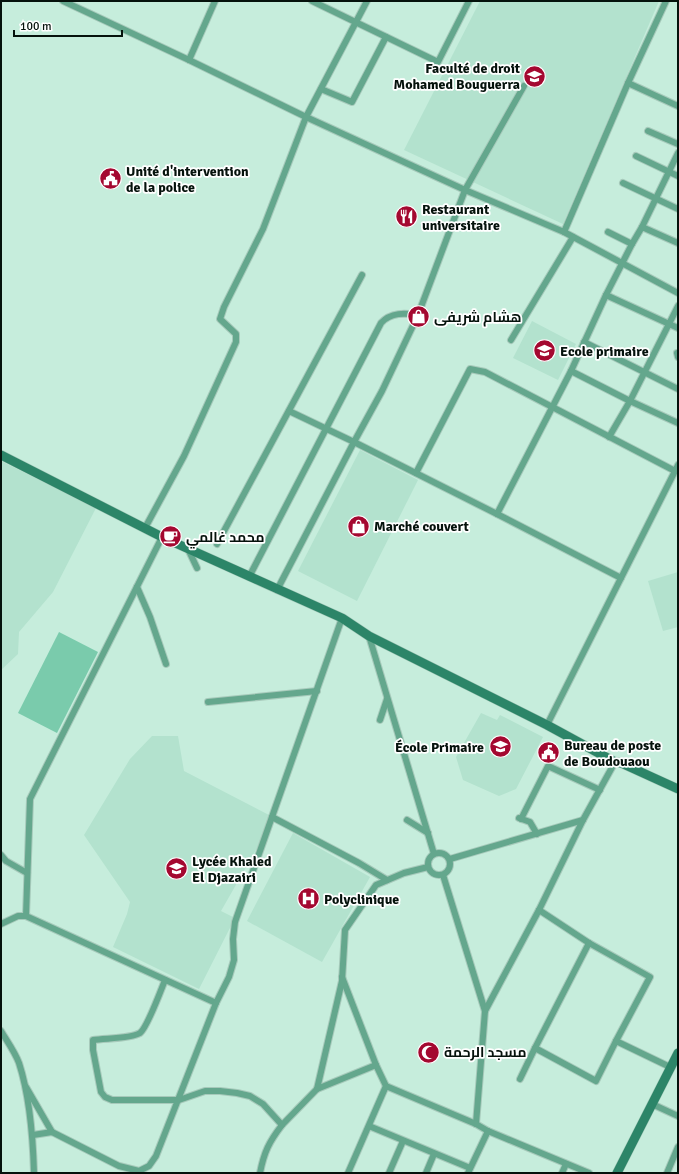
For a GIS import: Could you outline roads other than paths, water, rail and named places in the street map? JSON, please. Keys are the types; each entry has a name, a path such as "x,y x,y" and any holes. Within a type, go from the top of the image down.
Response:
{"main road":[{"path":"1,455 162,537 342,618 369,636 547,725 615,762 621,762 678,789"},
{"path":"617,1173 678,1053"}],"street":[{"path":"63,1 306,117 465,190 564,232 678,293"},
{"path":"189,60 215,1"},
{"path":"312,1 438,62 469,1"},
{"path":"146,528 184,456 236,342 236,334 220,319 224,306 263,229 306,117 367,1"},
{"path":"564,232 628,83 666,1"},
{"path":"321,89 352,102 386,37"},
{"path":"628,83 678,106"},
{"path":"277,590 382,391 418,315 465,190 524,86"},
{"path":"648,130 678,144"},
{"path":"497,514 571,371 606,295 670,172 678,153"},
{"path":"636,156 678,176"},
{"path":"623,183 678,209"},
{"path":"642,227 678,243"},
{"path":"608,232 632,244"},
{"path":"511,340 573,237"},
{"path":"217,544 362,276"},
{"path":"606,295 678,328"},
{"path":"609,437 630,401 678,306"},
{"path":"249,577 381,323 386,317 396,314 406,313 418,315"},
{"path":"584,342 678,389"},
{"path":"416,473 470,369 485,372 609,437 677,468 547,725"},
{"path":"571,371 678,423"},
{"path":"289,411 416,473 621,578"},
{"path":"26,916 30,799 162,537"},
{"path":"188,549 197,568"},
{"path":"137,587 150,617 166,664"},
{"path":"23,1082 52,1132 119,1166 139,1172 150,1166 156,1156 179,1100 216,1003 229,977 234,960 233,939 235,922 342,618"},
{"path":"369,636 434,854"},
{"path":"208,702 317,691"},
{"path":"380,720 388,698"},
{"path":"485,1011 539,910 583,820 615,762"},
{"path":"537,834 530,822 520,819 548,766 600,790"},
{"path":"272,817 359,863 387,880"},
{"path":"407,820 428,833"},
{"path":"450,859 583,820"},
{"path":"434,854 445,854 450,859 451,866 447,873 443,875 436,875 432,873 428,866 429,859 434,854"},
{"path":"1,855 6,860 27,873"},
{"path":"317,1089 342,978 345,930 376,885 404,873 428,866"},
{"path":"443,875 485,1011 476,1124"},
{"path":"1,924 18,916 26,907"},
{"path":"535,1048 596,1081 650,977 589,944 539,910"},
{"path":"18,916 26,916 216,1003"},
{"path":"520,1079 589,944"},
{"path":"342,978 376,1065 386,1086 589,1173"},
{"path":"165,980 145,1026 140,1033 131,1036 94,1040 93,1050 100,1092 105,1097 112,1100 179,1100 205,1091 220,1091 250,1096 263,1104 282,1125"},
{"path":"1,1031 18,1062 23,1082 33,1135 34,1173"},
{"path":"616,1041 670,1067"},
{"path":"260,1173 266,1148 270,1140 282,1125 317,1089 376,1065"},
{"path":"348,1173 386,1086"},
{"path":"652,1104 678,1116"},
{"path":"369,1126 469,1171 488,1130"},
{"path":"33,1135 52,1132"},
{"path":"389,1173 403,1141"},
{"path":"667,1173 678,1147"},
{"path":"426,1173 434,1154"},
{"path":"562,1173 566,1164"}],"place":[{"name":"Faculté de droit Mohamed Bouguerra","path":"535,76"},
{"name":"Unité d'intervention de la police","path":"111,179"},
{"name":"Restaurant universitaire","path":"406,217"},
{"name":"هشام شريفى","path":"419,317"},
{"name":"Ecole primaire","path":"544,351"},
{"name":"Marché couvert","path":"358,526"},
{"name":"محمد غالمي","path":"171,537"},
{"name":"École Primaire","path":"500,747"},
{"name":"Bureau de poste de Boudouaou","path":"549,753"},
{"name":"Lycée Khaled El Djazairi","path":"176,869"},
{"name":"Polyclinique","path":"308,899"},
{"name":"مسجد الرحمة","path":"428,1052"}]}
